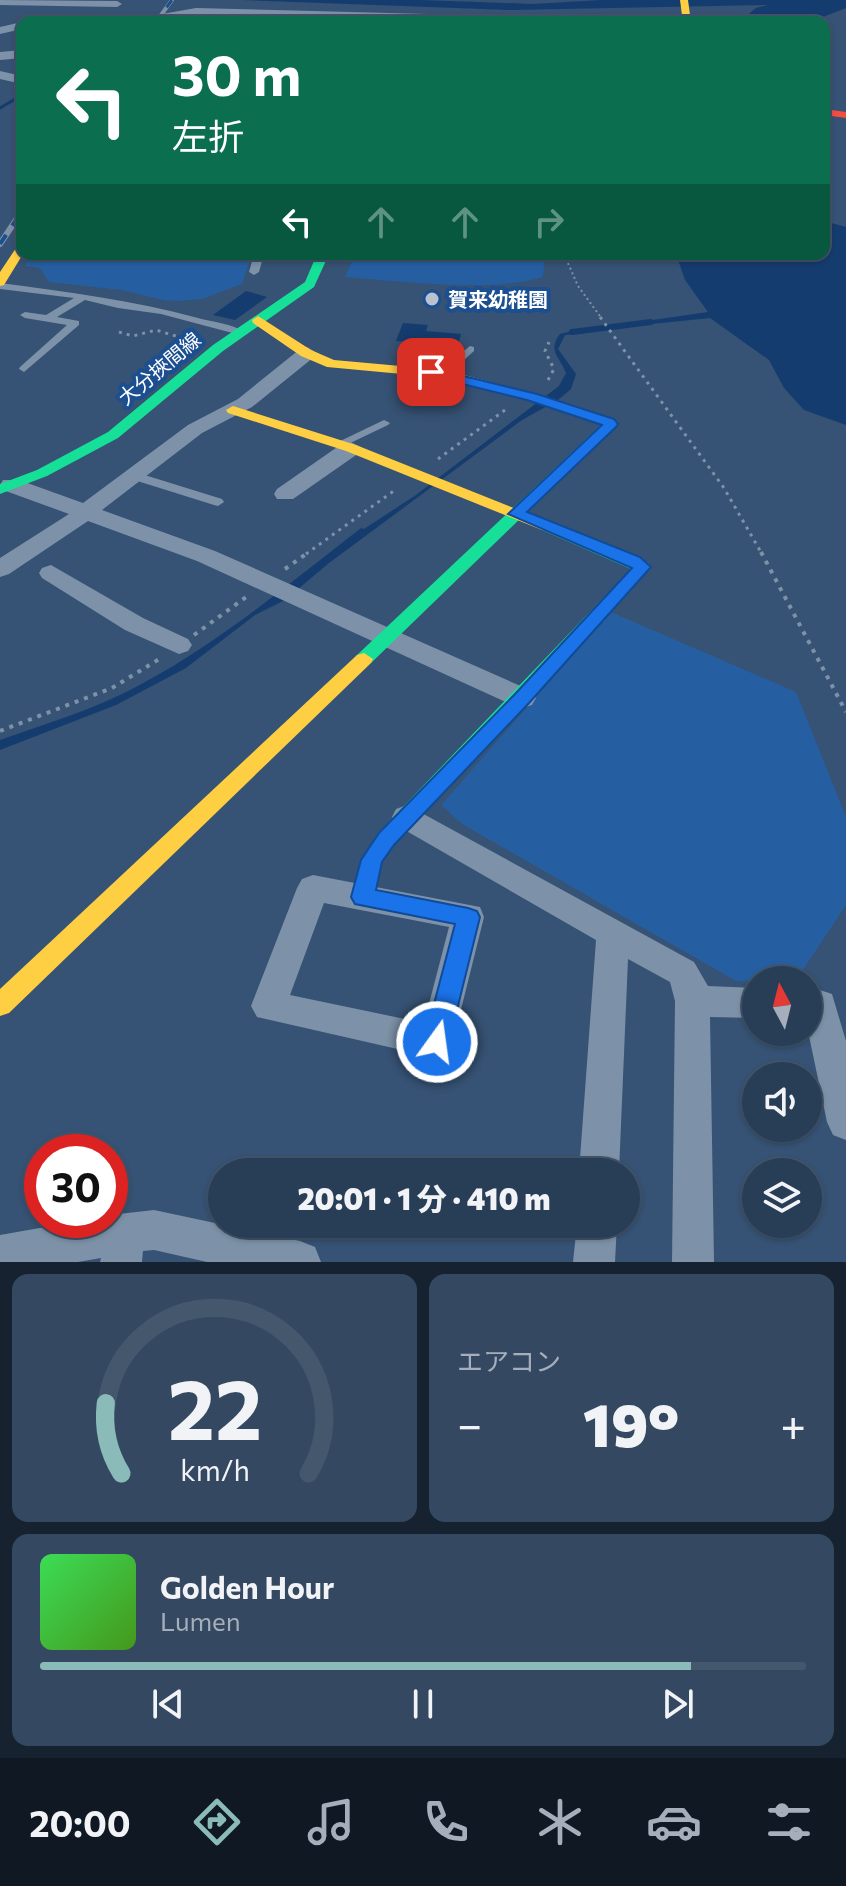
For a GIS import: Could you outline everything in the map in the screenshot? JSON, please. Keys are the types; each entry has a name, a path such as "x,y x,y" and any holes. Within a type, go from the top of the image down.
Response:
{"street":[{"path":"0,2 117,4"},
{"path":"163,16 237,11 351,16"},
{"path":"170,15 175,16"},
{"path":"528,16 683,15"},
{"path":"0,284 16,257"},
{"name":"大分挾間線","path":"6,487 104,441 218,348 310,284 320,260"},
{"path":"0,1005 611,424 529,396 442,374 340,365 307,353 258,320"},
{"path":"0,569 86,512 195,429 255,396 307,353"},
{"path":"233,410 345,446 634,561 642,567 407,817 372,860 363,897"},
{"path":"285,494 345,446"},
{"path":"6,487 180,545 522,698"},
{"path":"51,573 134,624 179,645"},
{"path":"407,817 682,972 690,984 693,1262"},
{"path":"313,888 363,897 468,917 437,1042 269,1006 313,888"},
{"path":"600,1158 613,934"},
{"path":"692,1001 742,1003"},
{"path":"825,1005 846,1122"},
{"path":"0,1256 123,1247 173,1232 300,1262"},
{"path":"594,1262 596,1238"}],"lane":[{"path":"254,272 257,260"},
{"path":"0,284 162,311 240,332"},
{"path":"47,319 84,296"},
{"path":"24,369 75,323 25,315"},
{"path":"442,374 470,349"},
{"path":"345,446 384,423"},
{"path":"135,476 218,502"}],"path":[{"path":"567,260 578,286 724,488 765,558 846,712"},
{"path":"119,332 133,336 161,331 218,348"},
{"path":"0,731 112,688 179,645 421,476 546,382 554,373 545,351 549,342"}],"shaded area":[{"path":"241,0 421,0 533,4 601,0 846,0 846,8 825,16 746,16 756,8 768,5 511,10"},
{"path":"830,223 846,227 846,425 804,410 784,388 769,360 710,318 642,325 639,322 708,312 685,280 678,260 830,260"},
{"path":"28,260 250,260 242,284 202,299 179,301 122,290 49,282 40,268 25,266"},
{"path":"352,260 544,260 543,277 523,282 473,285 345,277"},
{"path":"246,291 267,297 235,320 213,315"},
{"path":"403,323 428,325 426,331 461,334 458,346 396,341"},
{"path":"580,329 583,333 565,335 558,349 576,374 571,389 522,420 329,563 285,600 255,615 186,668 116,705 0,750 0,740 106,702 184,659 245,618 361,528 364,529 416,495 559,386 566,373 556,354 556,340 560,334"},
{"path":"611,612 796,692 846,817 846,905 805,966 742,966 742,981 736,981 462,824 441,805"}],"waterway":[{"path":"0,108 16,99"},
{"path":"572,332 651,322"}],"railway":[{"path":"160,16 172,0"},
{"path":"0,244 16,220"}],"traffic: fast":[{"path":"0,489 42,473 113,435 218,348 310,284 320,260"},
{"path":"364,659 611,424 532,397"},
{"path":"363,897 372,860 386,839 642,567 548,527"}],"traffic: slow":[{"path":"684,0 686,16"},
{"path":"0,282 16,257"},
{"path":"258,320 306,353 332,364 445,374 532,397"},
{"path":"233,410 351,448 548,527"},
{"path":"0,1005 364,659"}],"traffic: jam":[{"path":"830,113 846,115"}],"place":[{"name":"賀来幼稚園","path":"432,299"}],"route":[{"path":"431,372 532,397 609,422 611,424 516,514 634,561 642,567 641,572 386,839 372,860 363,897 468,917 437,1042"}]}
